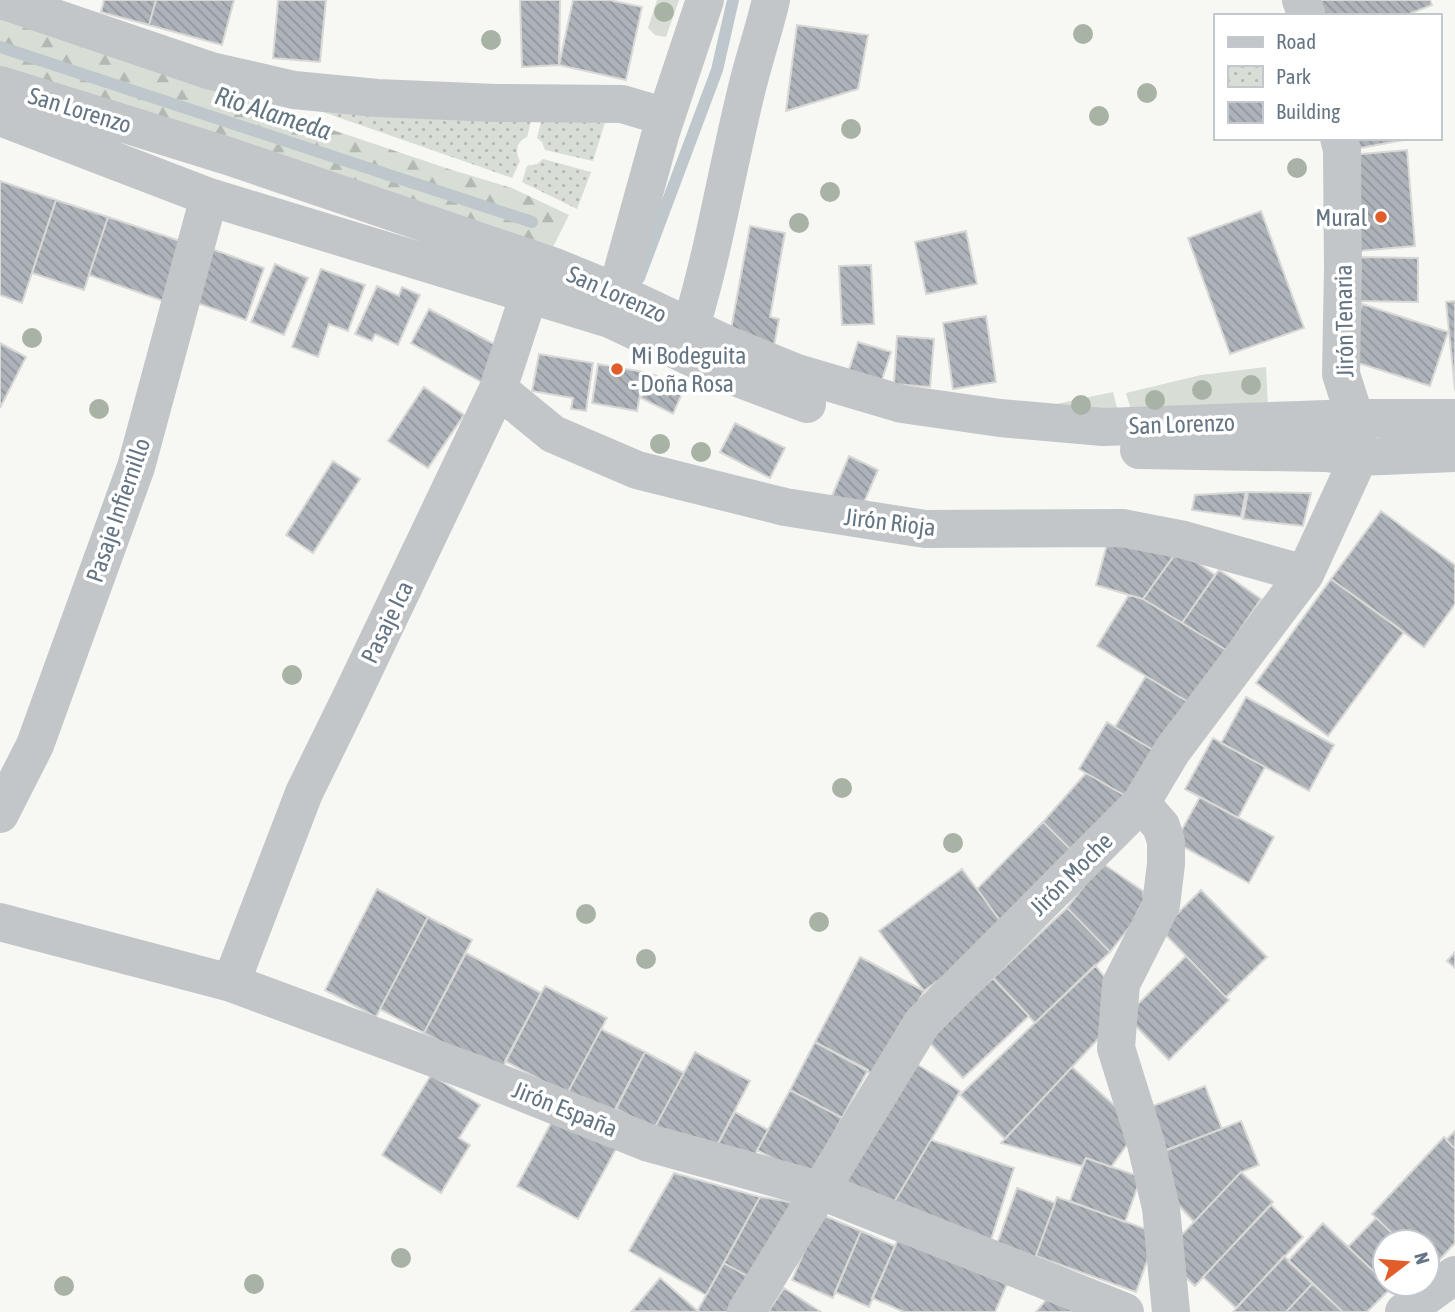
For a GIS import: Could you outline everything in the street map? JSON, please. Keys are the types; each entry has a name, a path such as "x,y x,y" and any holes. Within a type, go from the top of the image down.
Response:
{"street":[{"path":"2,0 211,71 294,90 377,98 483,103 622,104 666,117"},
{"path":"613,306 666,117 705,0"},
{"path":"687,340 747,88 772,0"},
{"name":"San Lorenzo","path":"0,85 228,156 535,278 613,306 687,340 727,374 790,399 892,429 1084,449 1325,453 1359,457 1455,453"},
{"name":"San Lorenzo","path":"0,117 209,197 535,278"},
{"name":"Jirón Tenaria","path":"1340,140 1342,150 1343,268 1341,374 1355,418"},
{"name":"Pasaje Infiernillo","path":"0,814 35,745 136,467 209,197"},
{"name":"Pasaje Ica","path":"231,983 303,793 498,389 535,278"},
{"name":"San Lorenzo","path":"687,340 726,344 800,366 902,404 1000,418 1103,427 1355,418 1455,418"},
{"name":"Jirón Rioja","path":"498,389 553,434 637,470 785,507 925,529 1122,528 1184,540 1305,574"},
{"path":"1355,418 1359,457"},
{"name":"Jirón Moche","path":"746,1312 922,1023 1141,803 1172,751 1305,574 1359,457"},
{"path":"1141,803 1161,827 1166,841 1166,864 1161,905 1121,984 1116,1048 1146,1144 1161,1208 1171,1312"},
{"name":"Jirón España","path":"0,922 231,983 477,1074 649,1143 819,1190 1125,1312"},
{"path":"1404,1312 1455,1275"}],"green space":[{"path":"657,0 679,0 666,37 655,35 648,28"},
{"path":"0,18 512,188 569,215 551,251 0,72"},
{"path":"320,111 532,117 527,137 518,147 520,161 512,178"},
{"path":"607,116 593,161 545,150 537,138 542,118"},
{"path":"543,159 591,172 577,209 522,182 527,166 537,164"},
{"path":"1266,367 1268,407 1132,414 1126,393 1201,375"},
{"path":"1113,392 1119,416 1018,412"}],"building":[{"path":"104,0 156,0 149,25 101,12"},
{"path":"156,0 234,0 222,45 149,25"},
{"path":"278,0 326,0 320,62 273,58"},
{"path":"520,0 560,0 559,65 522,67"},
{"path":"573,0 609,0 642,7 626,80 559,65"},
{"path":"1315,0 1430,0 1432,5 1409,14 1320,14"},
{"path":"797,25 868,35 858,89 786,111"},
{"path":"1348,140 1403,140 1350,150"},
{"path":"1407,150 1415,246 1358,251 1350,155"},
{"path":"0,181 56,200 22,303 0,295"},
{"path":"56,200 108,217 84,290 32,273"},
{"path":"1261,211 1304,328 1230,354 1188,238"},
{"path":"108,217 189,244 169,303 89,275"},
{"path":"750,226 785,233 770,317 779,319 774,346 731,329"},
{"path":"966,231 977,284 926,294 915,242"},
{"path":"212,249 264,268 246,320 194,302"},
{"path":"1358,257 1418,258 1418,302 1358,301"},
{"path":"275,264 308,278 284,335 251,322"},
{"path":"871,265 874,324 842,325 839,266"},
{"path":"321,269 365,285 348,331 329,324 318,357 292,347"},
{"path":"377,286 399,296 402,287 420,295 398,345 375,334 372,341 355,334"},
{"path":"1455,301 1455,390 1446,302"},
{"path":"1362,304 1448,332 1430,386 1346,359"},
{"path":"429,309 503,349 485,384 411,343"},
{"path":"986,316 996,382 953,389 943,323"},
{"path":"897,336 934,339 930,387 894,384"},
{"path":"858,342 891,352 880,386 847,376"},
{"path":"0,343 26,357 0,408"},
{"path":"539,354 593,363 586,411 571,409 573,398 532,391"},
{"path":"598,364 644,372 637,411 592,403"},
{"path":"652,374 684,389 673,414 641,398"},
{"path":"424,387 464,415 428,468 388,441"},
{"path":"735,423 785,448 770,478 720,452"},
{"path":"849,456 878,470 858,516 829,503"},
{"path":"333,461 360,479 313,553 286,535"},
{"path":"1246,492 1241,517 1192,510 1195,495"},
{"path":"1248,492 1311,493 1303,526 1243,519"},
{"path":"1381,511 1455,565 1455,604 1424,647 1331,579"},
{"path":"1109,537 1175,554 1143,599 1096,585"},
{"path":"1179,549 1215,575 1182,623 1143,599"},
{"path":"1219,570 1261,599 1226,650 1182,623"},
{"path":"1331,579 1404,632 1328,736 1256,683"},
{"path":"1129,595 1143,599 1226,650 1193,705 1097,646"},
{"path":"1146,676 1193,705 1163,756 1115,727"},
{"path":"1246,697 1334,745 1309,791 1221,743"},
{"path":"1107,722 1163,756 1134,801 1079,769"},
{"path":"1213,738 1265,767 1238,818 1185,789"},
{"path":"1086,773 1134,801 1080,859 1043,822"},
{"path":"1200,797 1274,837 1249,883 1175,842"},
{"path":"1043,822 1080,859 1007,930 977,889"},
{"path":"1102,863 1143,891 1145,907 1110,952 1067,908"},
{"path":"962,869 1007,930 924,991 879,931"},
{"path":"377,889 428,917 376,1017 325,990"},
{"path":"1201,890 1267,957 1226,997 1161,930"},
{"path":"1067,908 1110,952 1035,1023 993,978"},
{"path":"428,917 472,940 424,1033 380,1009"},
{"path":"1455,952 1455,968 1447,961"},
{"path":"466,953 541,993 500,1073 424,1033"},
{"path":"1186,956 1229,1000 1169,1060 1126,1016"},
{"path":"860,957 924,991 878,1077 815,1042"},
{"path":"1095,965 1108,982 1099,1038 1005,1139 960,1095"},
{"path":"993,978 1029,1016 963,1078 927,1040"},
{"path":"545,986 607,1018 567,1094 505,1061"},
{"path":"601,1029 645,1052 611,1117 567,1094"},
{"path":"815,1042 868,1070 842,1118 790,1090"},
{"path":"645,1052 684,1073 654,1129 616,1109"},
{"path":"695,1052 750,1081 710,1159 654,1129"},
{"path":"910,1060 960,1091 890,1209 839,1179"},
{"path":"1072,1067 1139,1128 1111,1167 1086,1158 1082,1166 1001,1143"},
{"path":"431,1075 480,1105 459,1138 470,1145 441,1193 382,1155"},
{"path":"1205,1086 1222,1129 1158,1153 1142,1110"},
{"path":"790,1090 842,1118 810,1178 757,1150"},
{"path":"735,1112 768,1130 749,1166 716,1148"},
{"path":"556,1114 617,1147 578,1219 517,1186"},
{"path":"1241,1121 1259,1165 1241,1172 1194,1222 1173,1199 1155,1155"},
{"path":"1455,1131 1455,1149 1446,1140"},
{"path":"1444,1137 1455,1149 1455,1243 1441,1258 1441,1228 1386,1228 1372,1214"},
{"path":"931,1140 1014,1168 990,1243 890,1209"},
{"path":"1086,1158 1141,1177 1125,1222 1070,1201"},
{"path":"1241,1172 1273,1202 1195,1286 1179,1271 1175,1242"},
{"path":"674,1173 760,1197 706,1295 629,1251"},
{"path":"1017,1188 1055,1203 1035,1258 997,1244"},
{"path":"760,1197 802,1204 754,1280 724,1263"},
{"path":"1057,1197 1157,1233 1136,1292 1036,1256"},
{"path":"1271,1205 1303,1237 1236,1308 1203,1277"},
{"path":"820,1214 861,1231 833,1298 792,1280"},
{"path":"1376,1218 1386,1228 1371,1228 1371,1269 1348,1247"},
{"path":"1323,1223 1371,1269 1371,1298 1381,1298 1367,1312 1343,1312 1288,1261"},
{"path":"861,1231 895,1246 869,1307 835,1292"},
{"path":"899,1237 1007,1284 995,1312 904,1312 872,1298"},
{"path":"1284,1256 1313,1283 1286,1312 1233,1312"},
{"path":"724,1263 754,1280 736,1312 701,1312 698,1310"},
{"path":"660,1278 699,1312 632,1311"},
{"path":"1313,1283 1343,1312 1286,1312"},
{"path":"784,1288 821,1312 768,1312"},
{"path":"1056,1288 1084,1312 1036,1312"}],"waterway":[{"path":"639,278 717,70 733,0"},
{"name":"Rio Alameda","path":"0,47 532,222"}],"place":[{"name":"Mural","path":"1381,217"},
{"name":"Mi Bodeguita - Doña Rosa","path":"617,369"}]}
